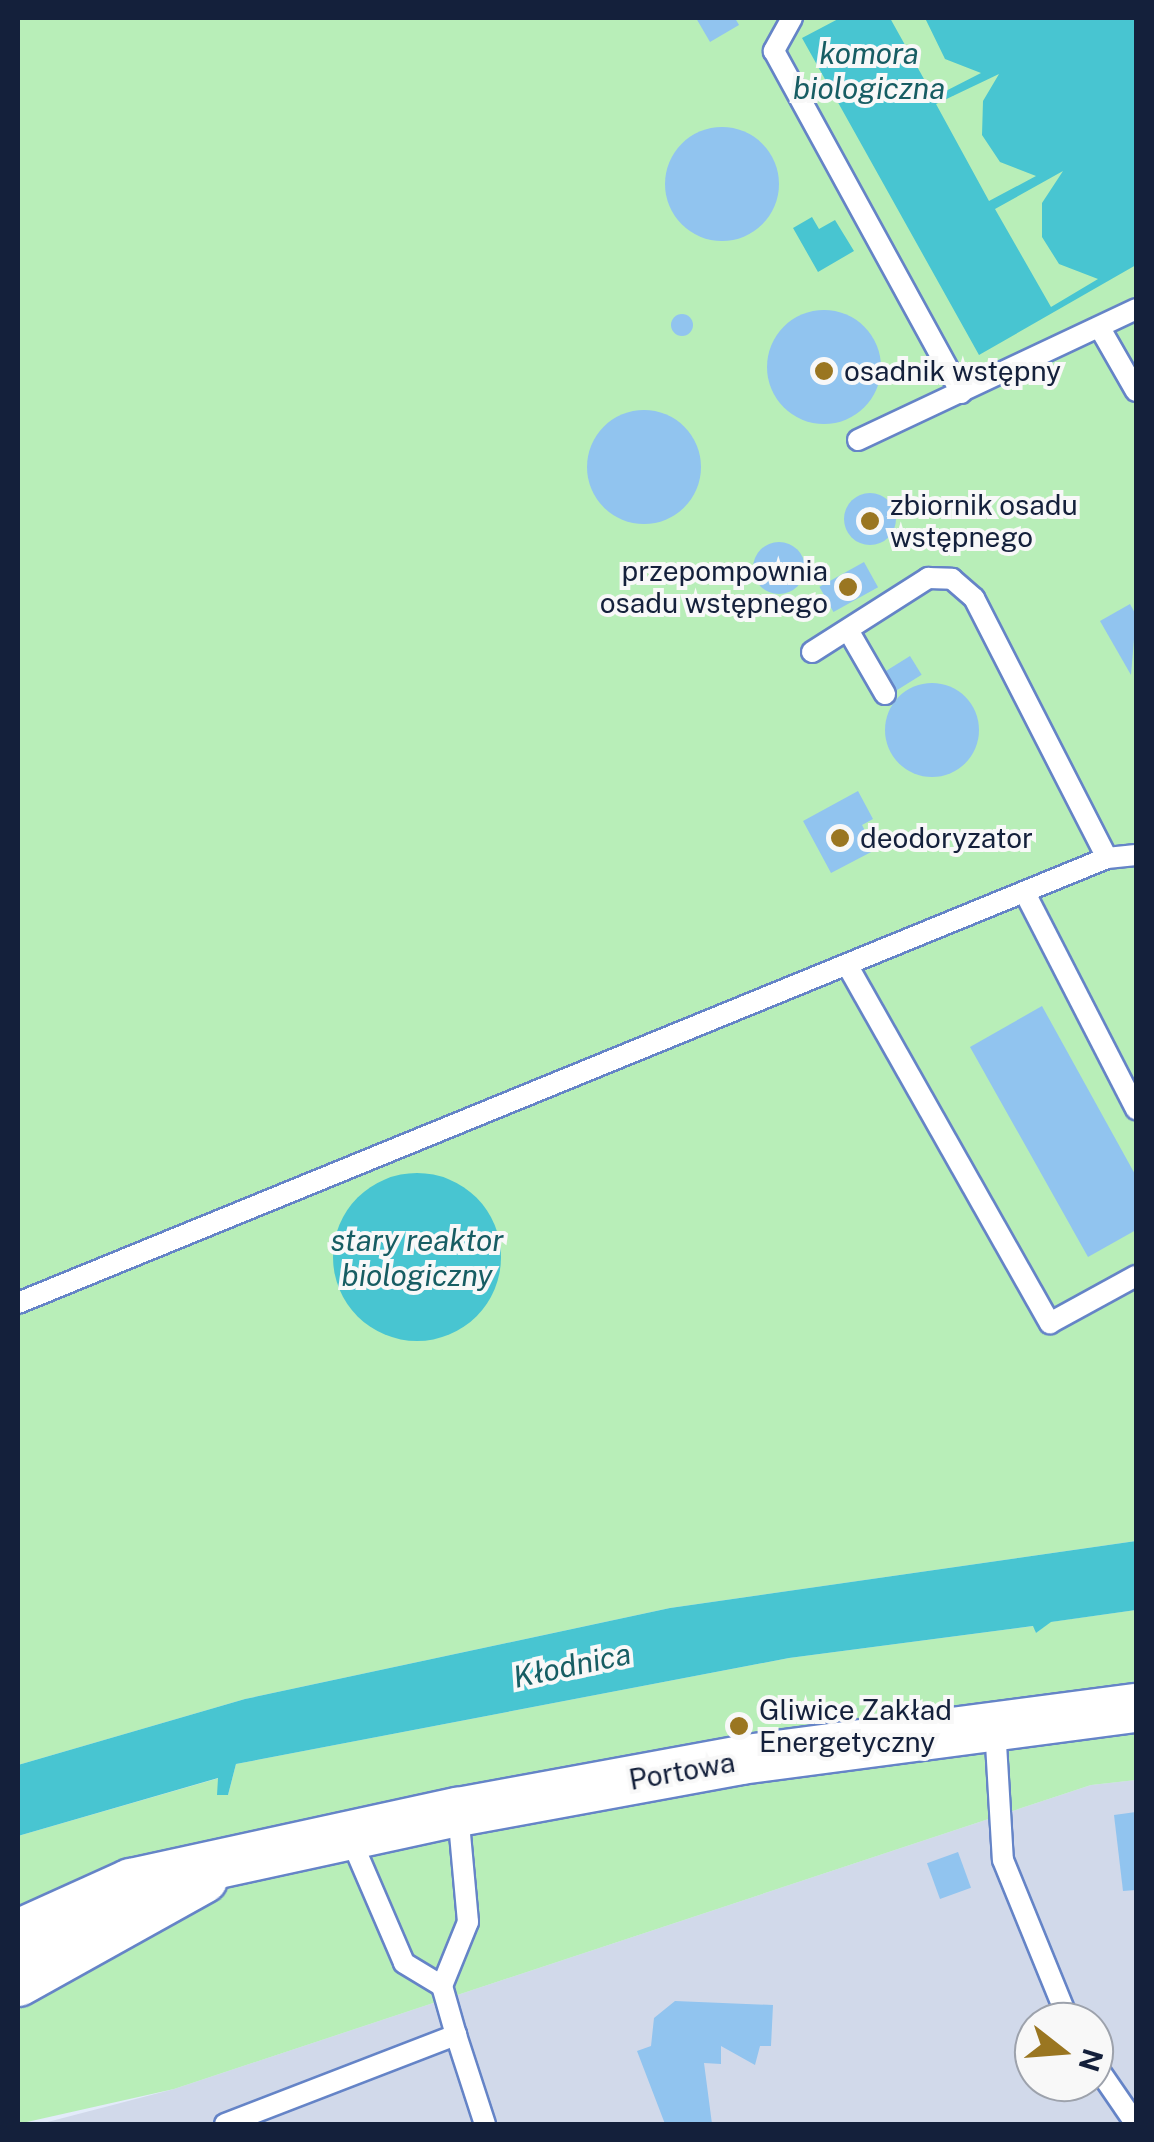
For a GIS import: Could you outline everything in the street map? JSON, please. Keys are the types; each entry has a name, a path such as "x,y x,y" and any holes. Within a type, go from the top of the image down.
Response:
{"street":[{"name":"Portowa","path":"18,1934 131,1882 458,1812 995,1725 1136,1708"},
{"name":"Portowa","path":"18,1982 231,1861"}],"lane":[{"path":"792,18 774,51 960,393"},
{"path":"858,440 1102,330 1136,310"},
{"path":"1102,330 1136,391"},
{"path":"812,652 928,578 952,579 974,598 1106,858"},
{"path":"848,630 885,694"},
{"path":"18,1304 850,970 1106,858 1136,855"},
{"path":"1026,894 1136,1109"},
{"path":"850,970 1050,1323 1136,1276"},
{"path":"995,1725 1003,1860 1061,2002"},
{"path":"458,1812 468,1922 442,1986 485,2124"},
{"path":"349,1835 404,1963 442,1986"},
{"path":"225,2124 456,2034"},
{"path":"1114,2092 1136,2124"}],"shaded area":[{"path":"1136,1780 1136,2124 40,2124 174,2089 1091,1785"}],"green space":[{"path":"18,18 1136,18 1136,1541 670,1608 245,1699 18,1765"},
{"path":"1136,1610 1136,1780 1091,1785 174,2089 18,2124 18,1836 219,1778 228,1795 236,1764 789,1658 1034,1626 1036,1633 1050,1622"}],"water":[{"name":"komora biologiczna","path":"840,18 890,18 934,97 981,73 945,59 925,18 1136,18 1136,265 979,355 802,38","holes":["999,74 983,101 982,135 1000,162 1036,176 989,201 936,104","1063,171 1042,203 1042,237 1059,264 1098,279 1051,307 995,209"]},
{"path":"812,217 819,229 835,220 854,251 818,272 793,228"},
{"name":"stary reaktor biologiczny","path":"417,1173 449,1180 476,1198 494,1225 501,1257 494,1289 476,1316 449,1334 417,1341 385,1334 358,1316 340,1289 333,1257 340,1225 358,1198 385,1180"},
{"name":"Kłodnica","path":"1136,1541 1136,1610 1051,1622 1036,1633 1033,1626 789,1658 236,1764 228,1795 217,1795 218,1778 18,1836 18,1765 245,1699 670,1608"}],"building":[{"path":"696,18 735,18 739,25 710,42"},
{"path":"722,127 744,131 763,143 775,162 779,184 775,206 763,225 744,237 722,241 700,237 681,225 669,206 665,184 669,162 681,143 700,131"},
{"name":"osadnik wstępny","path":"824,310 846,314 865,326 877,345 881,367 877,389 865,408 846,420 824,424 802,420 783,408 771,389 767,367 771,345 783,326 802,314"},
{"path":"682,314 690,317 690,333 682,336 674,333 671,325 674,317"},
{"path":"644,410 666,414 685,426 697,445 701,467 697,489 685,508 666,520 644,524 622,520 603,508 591,489 587,467 591,445 603,426 622,414"},
{"name":"zbiornik osadu wstępnego","path":"870,493 888,501 896,519 888,537 870,545 852,537 844,519 852,501"},
{"path":"779,542 797,550 805,568 797,586 779,594 761,586 753,568 761,550"},
{"name":"przepompownia osadu wstępnego","path":"864,562 878,587 833,612 819,587"},
{"path":"1130,604 1136,615 1131,675 1100,621"},
{"path":"910,656 922,675 891,694 879,675"},
{"path":"932,683 950,687 965,697 975,712 979,730 975,748 965,763 950,773 932,777 914,773 899,763 889,748 885,730 889,712 899,697 914,687"},
{"name":"deodoryzator","path":"858,791 873,819 862,825 875,850 831,873 803,821"},
{"path":"1042,1006 1136,1176 1136,1230 1088,1257 970,1047"},
{"path":"1136,1812 1136,1890 1123,1891 1114,1815"},
{"path":"958,1852 971,1888 940,1899 927,1863"},
{"path":"675,2001 773,2005 771,2046 760,2046 755,2065 721,2046 721,2064 704,2063 712,2124 665,2124 637,2051 651,2046 654,2018"}],"place":[{"name":"osadnik wstępny","path":"824,371"},
{"name":"zbiornik osadu wstępnego","path":"870,521"},
{"name":"przepompownia osadu wstępnego","path":"848,587"},
{"name":"deodoryzator","path":"840,838"},
{"name":"Gliwice Zakład Energetyczny","path":"739,1726"}]}
